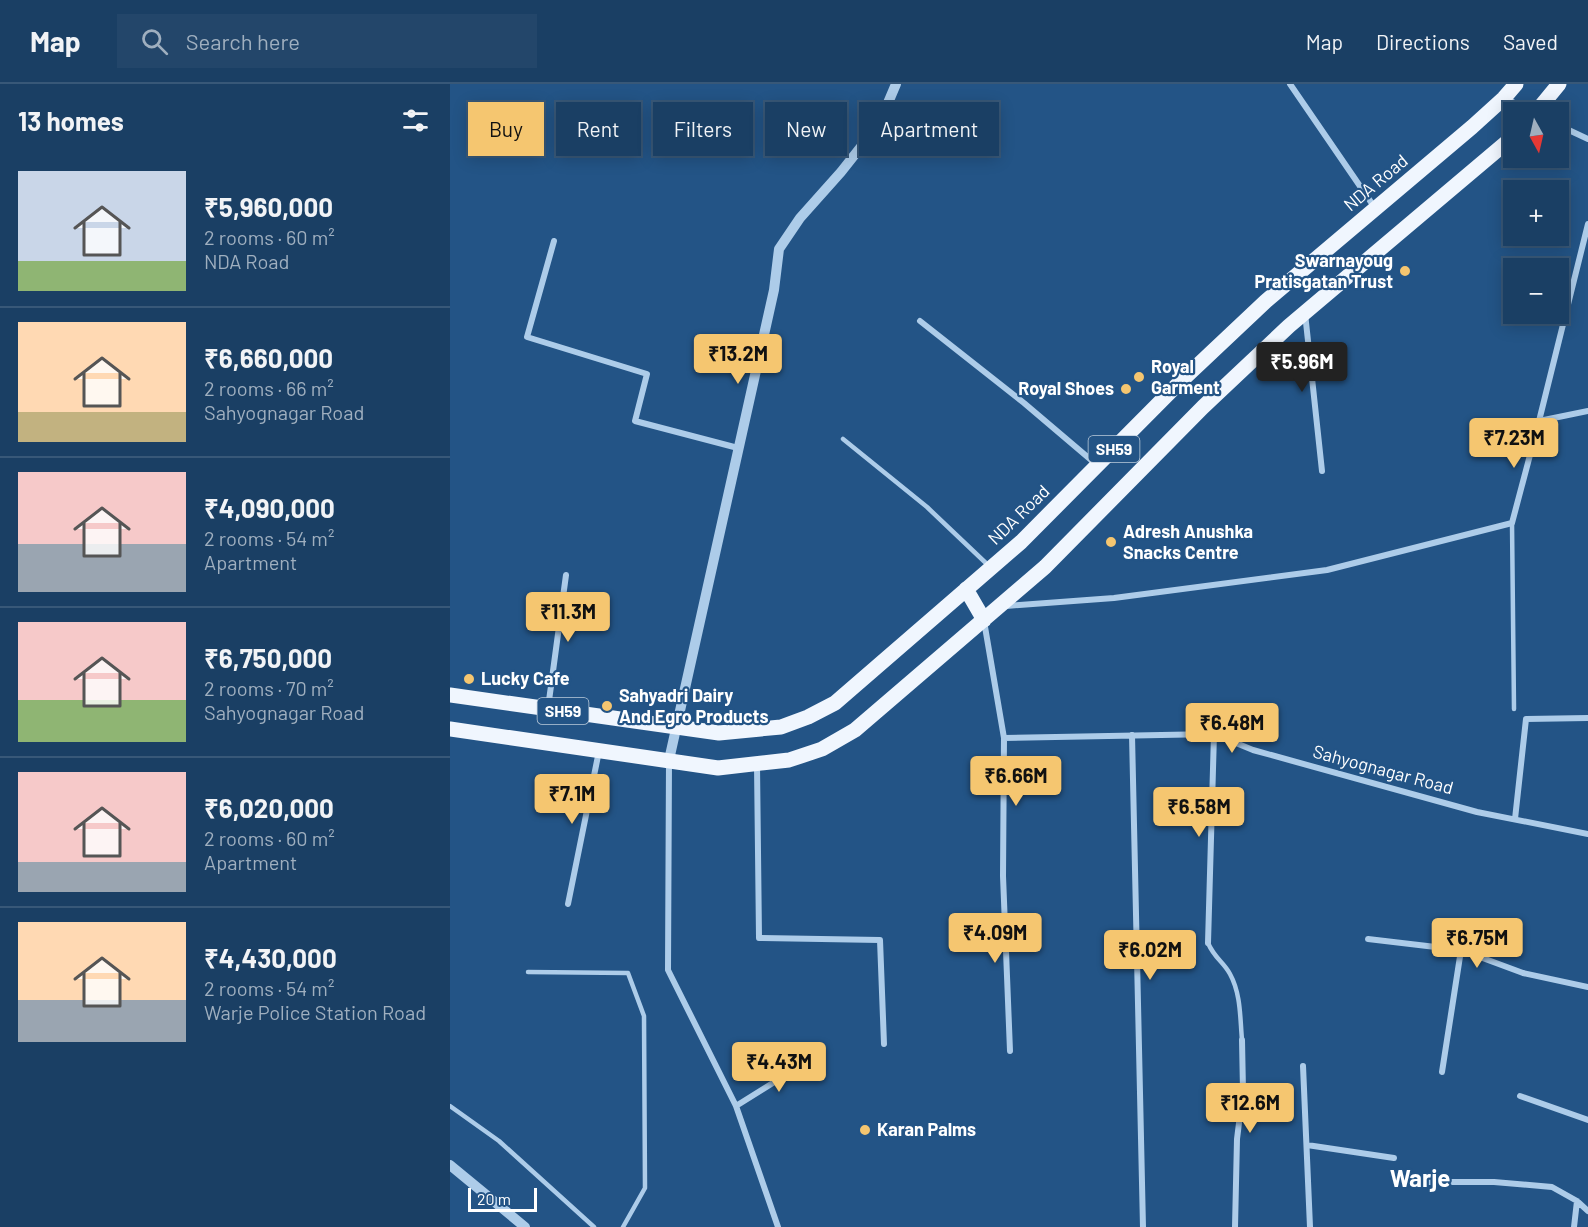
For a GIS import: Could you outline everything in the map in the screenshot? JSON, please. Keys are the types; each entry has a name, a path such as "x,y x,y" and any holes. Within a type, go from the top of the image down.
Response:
{"main road":[{"name":"NDA Road","path":"450,695 719,733 781,727 808,717 835,703 1021,542 1179,383 1266,301 1504,98 1516,84"},
{"path":"1544,102 1559,84"},
{"name":"SH59","path":"450,729 718,768 789,760 822,749 855,730 1045,567 1203,407 1305,313 1503,145"},
{"path":"966,589 984,620"}],"street":[{"path":"778,1227 736,1106 668,970 669,760 774,290 779,249 800,218 879,124 896,84"},
{"path":"1290,84 1375,209"},
{"path":"1504,98 1512,102"},
{"path":"1569,130 1588,139"},
{"path":"999,607 1113,598 1327,570 1512,523 1588,224"},
{"path":"554,241 527,337 647,374 635,421 738,448"},
{"path":"1305,313 1322,471"},
{"path":"920,321 1024,403 1097,466"},
{"path":"1539,421 1588,411"},
{"path":"548,709 566,575"},
{"path":"984,620 1004,738 1003,876 1010,1051"},
{"path":"1515,819 1526,719 1588,718"},
{"path":"1208,943 1214,734"},
{"name":"Sahyognagar Road","path":"1004,738 1214,734 1253,750 1477,812 1588,834"},
{"path":"1132,735 1143,1227"},
{"path":"568,904 599,751"},
{"path":"757,764 759,938 880,940 884,1044"},
{"path":"1368,939 1461,950 1523,973 1588,987"},
{"path":"1442,1072 1461,950"},
{"path":"1235,1227 1237,1139 1243,1091 1242,1040"},
{"path":"736,1106 808,1061"},
{"path":"1303,1066 1310,1227"},
{"path":"1520,1096 1588,1120"},
{"path":"1307,1145 1394,1158"},
{"path":"450,1165 525,1227"},
{"path":"1424,1182 1494,1182 1552,1187 1577,1201 1588,1211"},
{"path":"1574,1227 1577,1201"}],"lane":[{"path":"843,440 927,507 991,568"},
{"path":"1512,523 1514,709"},
{"path":"1208,943 1213,955 1229,971 1238,990 1242,1040"},
{"path":"528,972 628,973 644,1016 645,1188 623,1227"},
{"path":"450,1106 499,1141 594,1227"}],"place":[{"name":"Swarnayoug Pratisgatan Trust","path":"1405,271"},
{"name":"Royal Garment","path":"1139,377"},
{"name":"Royal Shoes","path":"1126,389"},
{"name":"Adresh Anushka Snacks Centre","path":"1111,542"},
{"name":"Lucky Cafe","path":"469,679"},
{"name":"Sahyadri Dairy And Egro Products","path":"607,706"},
{"name":"Karan Palms","path":"865,1130"}],"district":[{"name":"Warje","path":"1420,1179"}]}
